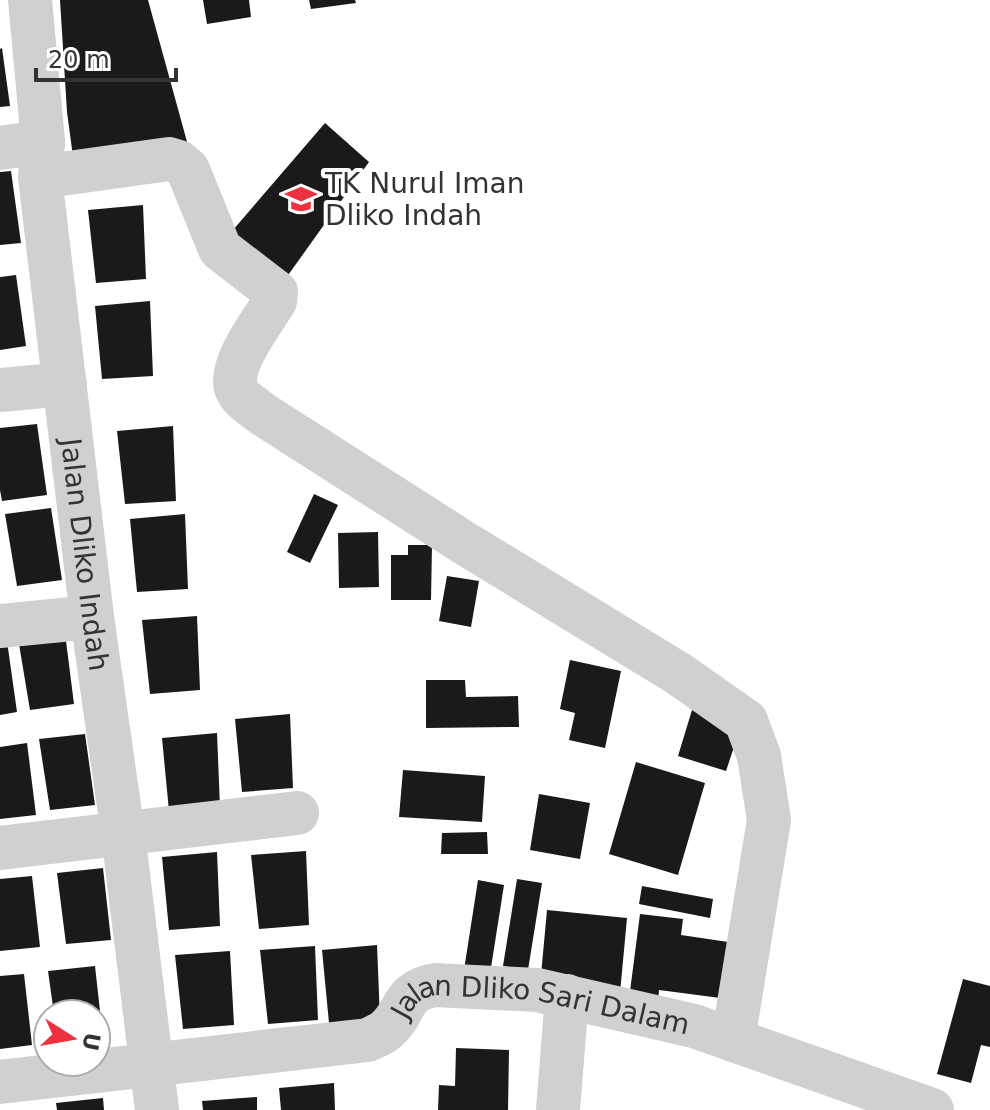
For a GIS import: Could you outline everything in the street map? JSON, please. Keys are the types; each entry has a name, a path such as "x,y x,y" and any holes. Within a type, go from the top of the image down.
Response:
{"street":[{"name":"Jalan Dliko Indah","path":"30,0 41,160 65,384 92,617 157,1110"},
{"path":"0,148 41,160 169,159 179,162 188,170 220,249 276,292 275,301 239,360 235,377 237,391 261,413 466,544 679,674 746,721 759,756 769,820 733,1040"},
{"path":"0,390 65,384"},
{"path":"0,626 92,617"},
{"path":"0,848 297,813"},
{"name":"Jalan Dliko Sari Dalam","path":"0,1082 368,1040 385,1031 415,992 435,985 537,990 694,1026 932,1110"},
{"path":"558,1110 567,996"}],"building":[{"path":"60,0 148,0 189,149 74,164 67,112"},
{"path":"203,0 249,0 251,17 207,24"},
{"path":"309,0 355,0 356,3 311,9"},
{"path":"0,49 10,106 0,107"},
{"name":"TK Nurul Iman Dliko Indah","path":"325,123 369,162 281,285 227,237"},
{"path":"11,171 21,243 0,245 0,172"},
{"path":"143,205 146,279 96,283 88,210"},
{"path":"16,275 26,346 0,350 0,277"},
{"path":"150,301 153,376 102,379 95,306"},
{"path":"37,424 47,495 2,501 0,428"},
{"path":"173,426 176,501 125,504 117,431"},
{"path":"314,494 338,505 310,563 287,552"},
{"path":"51,508 62,580 17,586 5,514"},
{"path":"185,514 188,589 137,592 130,519"},
{"path":"378,532 379,587 339,588 338,533"},
{"path":"408,545 432,545 431,600 391,600 391,555 408,555"},
{"path":"447,576 479,581 471,627 439,621"},
{"path":"197,616 200,690 150,694 142,620"},
{"path":"65,633 74,704 30,710 18,638"},
{"path":"7,641 17,712 0,715 0,642"},
{"path":"570,660 621,671 605,748 569,740 575,713 560,709"},
{"path":"426,680 465,680 466,697 518,696 519,727 426,728"},
{"path":"692,710 741,726 726,771 678,756"},
{"path":"290,714 293,788 242,792 235,719"},
{"path":"217,733 220,807 169,811 162,738"},
{"path":"85,734 95,805 50,810 39,739"},
{"path":"27,743 36,815 0,819 0,747"},
{"path":"636,762 705,783 678,875 609,854"},
{"path":"403,770 485,776 482,822 399,817"},
{"path":"539,794 590,803 580,859 530,850"},
{"path":"487,832 488,854 441,854 442,833"},
{"path":"306,851 309,925 259,929 251,855"},
{"path":"217,852 220,926 169,930 162,857"},
{"path":"103,868 111,940 66,944 57,873"},
{"path":"32,876 40,947 0,951 0,879"},
{"path":"517,879 542,883 528,970 503,966"},
{"path":"478,880 504,885 490,974 464,970"},
{"path":"642,886 713,899 710,918 639,904"},
{"path":"547,910 627,918 620,993 540,986"},
{"path":"640,914 683,919 681,935 735,943 728,999 659,990 658,1002 629,999"},
{"path":"377,945 380,1019 329,1023 322,950"},
{"path":"315,946 318,1020 268,1024 260,950"},
{"path":"230,951 234,1025 183,1029 175,955"},
{"path":"95,966 99,998 52,998 48,971"},
{"path":"24,974 32,1045 0,1049 0,976"},
{"path":"963,979 990,986 990,1047 981,1045 971,1083 937,1074"},
{"path":"456,1048 509,1050 508,1110 438,1110 439,1085 455,1086"},
{"path":"334,1083 335,1110 281,1110 279,1088"},
{"path":"257,1097 257,1110 203,1110 202,1101"},
{"path":"103,1098 104,1110 57,1110 56,1103"}],"place":[{"name":"TK Nurul Iman Dliko Indah","path":"301,199"}]}
